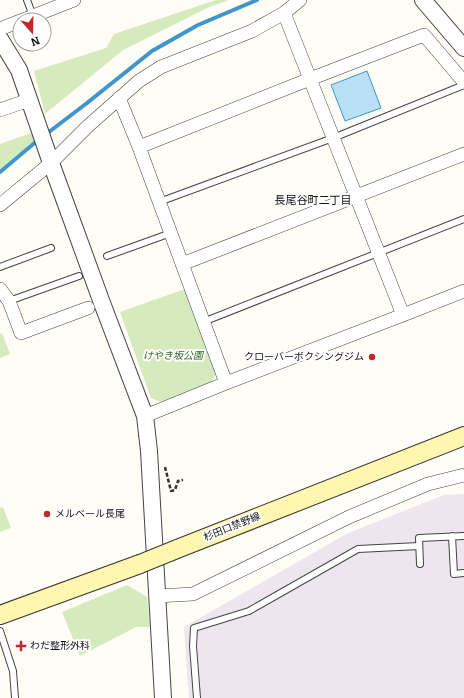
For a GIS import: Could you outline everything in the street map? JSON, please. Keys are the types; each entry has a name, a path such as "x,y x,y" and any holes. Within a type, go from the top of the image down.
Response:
{"main road":[{"name":"杉田口禁野線","path":"0,615 140,564 464,436"}],"street":[{"path":"0,205 51,163 88,126 140,81 161,67 252,31 284,13 300,0"},
{"path":"423,0 464,48"},
{"path":"42,12 68,1"},
{"path":"284,13 403,315"},
{"path":"0,29 12,24"},
{"path":"139,147 424,35 464,82"},
{"path":"0,39 19,70 51,163 145,416 149,451 163,698"},
{"path":"119,98 139,147 226,383"},
{"path":"0,110 31,107"},
{"path":"182,264 464,154"},
{"path":"0,290 9,301 21,333 88,308"},
{"path":"145,416 464,291"},
{"path":"157,596 193,594 349,517 428,484 464,475"}],"lane":[{"path":"27,0 28,12"},
{"path":"159,202 333,138 464,86"},
{"path":"204,322 464,219"},
{"path":"107,256 171,233"},
{"path":"0,267 51,248"},
{"path":"9,301 79,276"},
{"path":"452,536 454,574 464,573"},
{"path":"420,564 419,538 464,536"},
{"path":"197,698 194,628 249,611 358,549 419,546"},
{"path":"0,631 13,671 15,698"}],"path":[{"path":"171,491 175,490 178,481 183,480"}],"shaded area":[{"path":"464,494 464,698 189,698 184,627 348,533 444,495"}],"green space":[{"path":"216,0 229,0 209,7 123,50 45,114 34,71 106,48 114,34"},
{"path":"31,133 35,140 0,169 0,144"},
{"name":"けやき坂公園","path":"185,289 216,373 211,383 161,402 151,398 120,312"},
{"path":"2,333 10,354 0,358 0,334"},
{"path":"3,507 11,528 0,532 0,508"},
{"path":"127,585 147,597 150,627 136,627 80,656 62,612"}],"water":[{"path":"367,71 381,108 345,121 331,85"}],"waterway":[{"path":"45,135 152,51 198,25 257,0"},
{"path":"0,172 38,140"}],"place":[{"name":"クローバーボクシングジム","path":"372,357"},
{"name":"メルベール長尾","path":"47,514"},
{"name":"わだ整形外科","path":"21,646"}],"district":[{"name":"長尾谷町二丁目","path":"313,200"}]}
